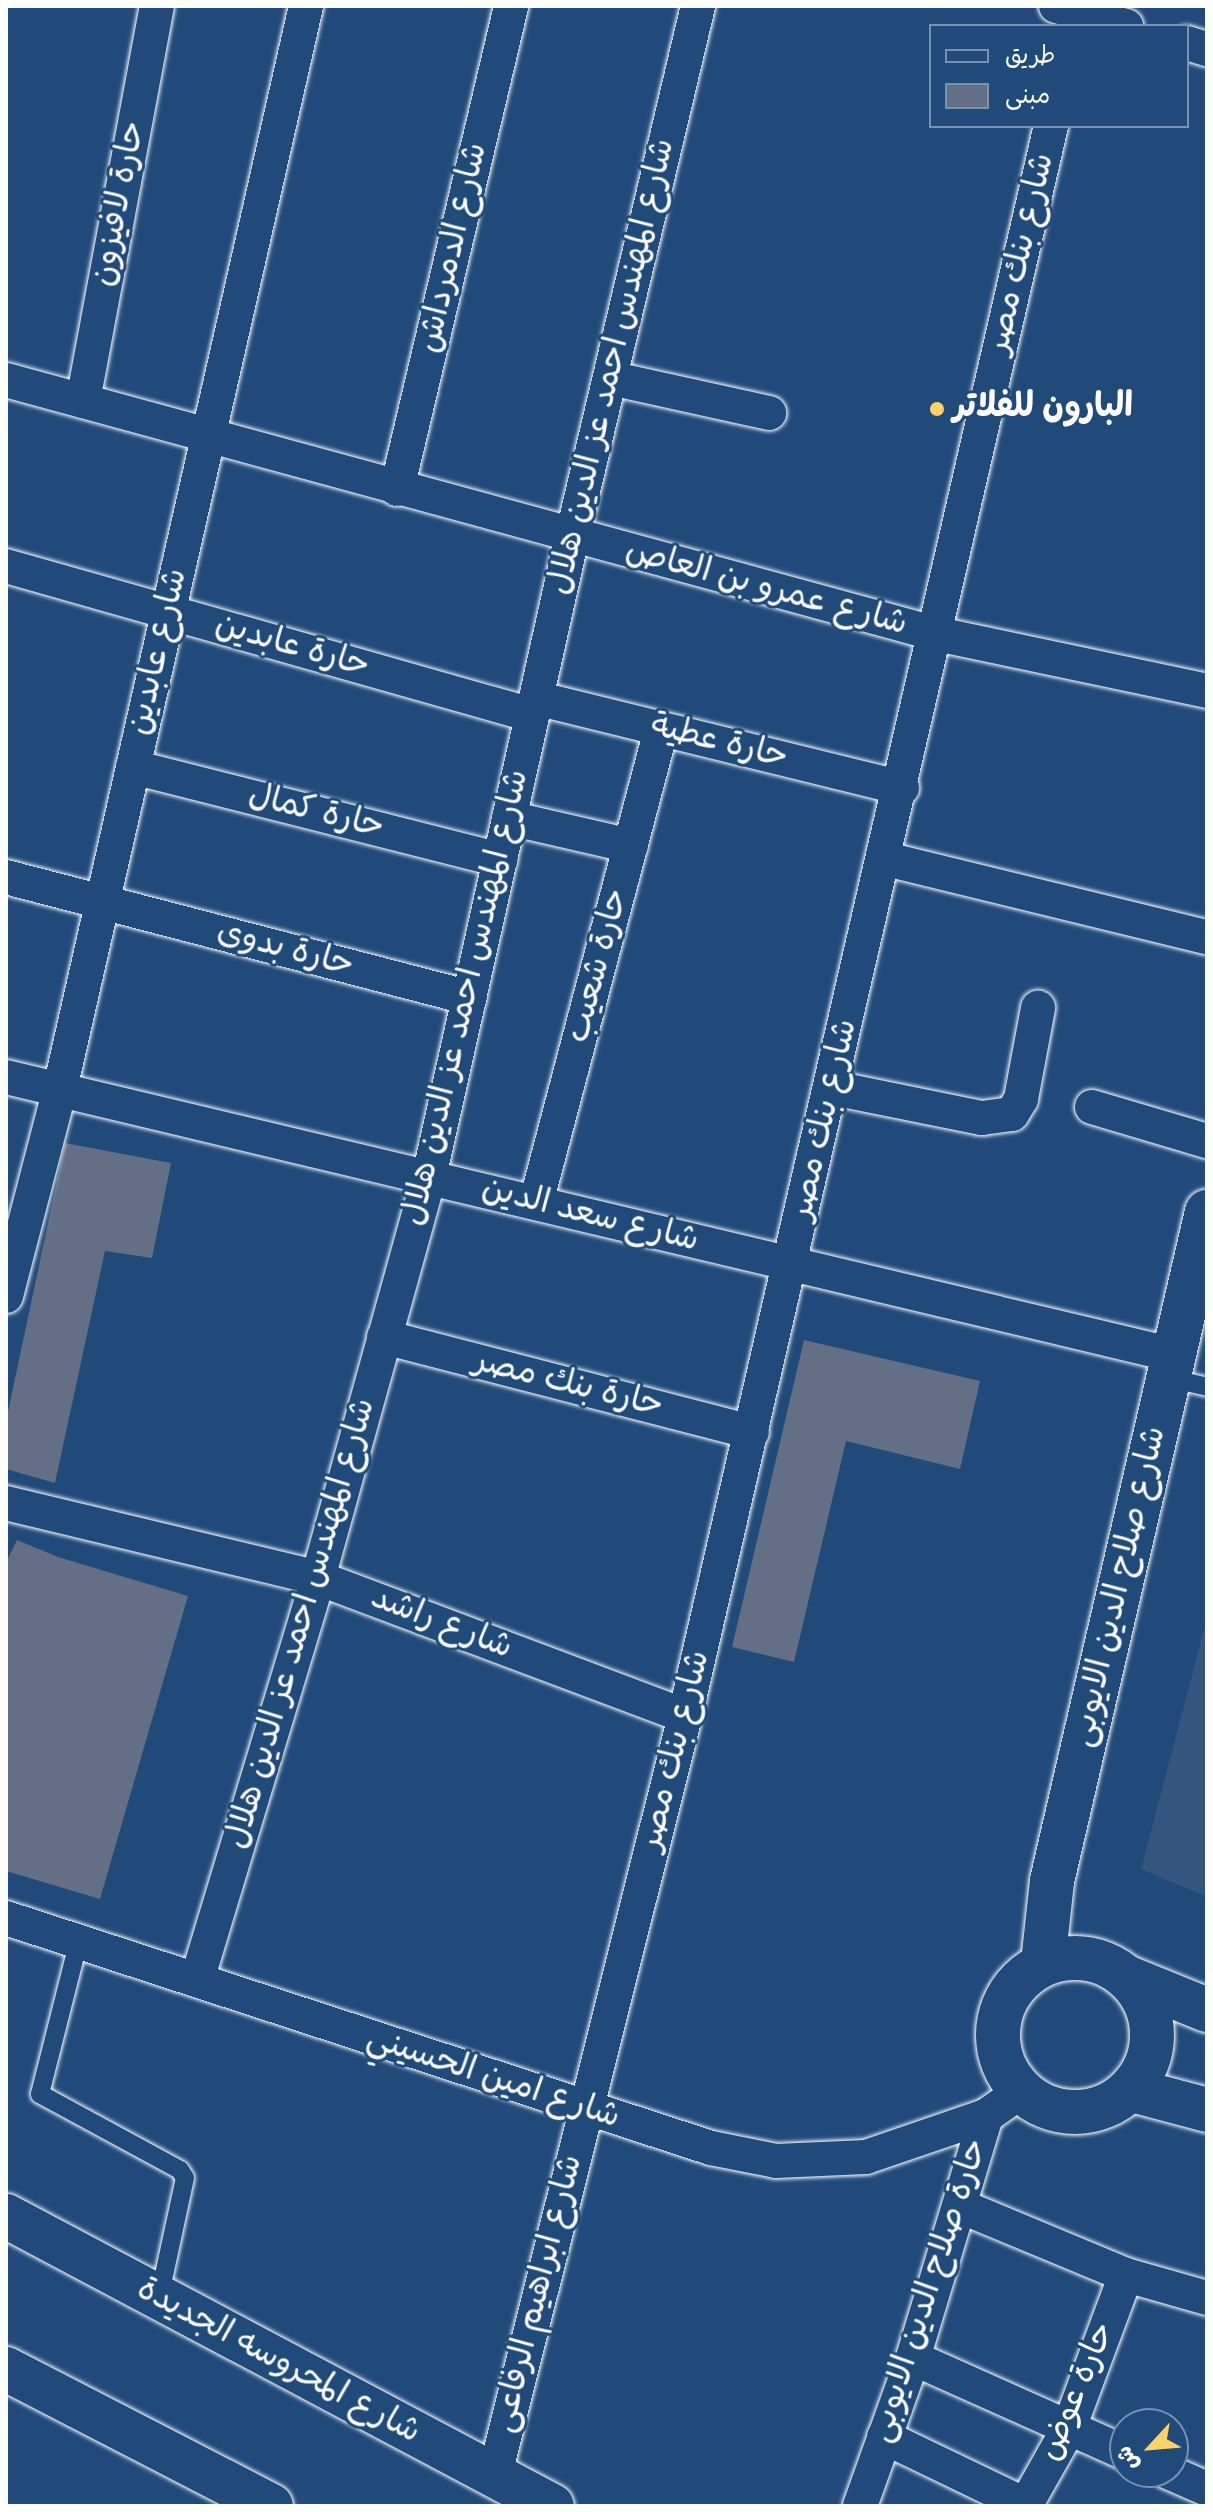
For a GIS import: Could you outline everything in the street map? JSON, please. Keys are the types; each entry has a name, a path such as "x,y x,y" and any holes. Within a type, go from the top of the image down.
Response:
{"street":[{"name":"حارة لافيزون","path":"83,401 157,6"},
{"name":"شارع عابدين","path":"6,1296 60,1089 306,6"},
{"name":"شارع الدمرداش","path":"397,489 511,6"},
{"name":"شارع المهندس احمد عز الدين هلال","path":"197,1980 318,1578 429,1177 572,537 698,6"},
{"path":"1071,12 1118,24"},
{"name":"شارع بنك مصر","path":"585,2111 685,1716 833,1088 1051,128"},
{"path":"610,378 769,413"},
{"name":"شارع عمرو بن العاص","path":"6,380 572,537 937,634 1207,691"},
{"name":"حارة عابدين","path":"6,566 168,613 534,706"},
{"name":"حارة عطية","path":"534,706 661,729 902,788"},
{"name":"حارة شعيب","path":"536,1203 661,729"},
{"name":"حارة كمال","path":"133,767 500,860"},
{"path":"509,818 631,846"},
{"path":"886,859 1207,937"},
{"name":"حارة بدوى","path":"6,877 469,998"},
{"path":"833,1088 999,1119 1012,1114 1021,1099 1038,1008"},
{"name":"شارع سعد الدين","path":"6,1077 1187,1356"},
{"path":"1092,1107 1207,1141"},
{"name":"شارع صلاح الدين الايوبى","path":"1043,1963 1052,1881 1187,1356 1207,1212"},
{"name":"حارة بنك مصر","path":"384,1337 752,1432"},
{"name":"شارع راشد","path":"6,1503 318,1578 685,1716"},
{"name":"شارع امين الحسيني","path":"6,1918 585,2111 711,2148 776,2161 866,2157 1003,2104"},
{"path":"1128,1978 1146,2003 1153,2033 1148,2063 1132,2090 1107,2107 1077,2114 1003,2104 999,2022 1018,1982 1043,1963 1072,1957 1102,1962 1128,1978 1207,2010"},
{"path":"1132,2090 1207,2110"},
{"name":"حارة صلاح الدين الايوبى","path":"869,2503 884,2437 913,2358 960,2206 1003,2104"},
{"name":"شارع ابراهيم الرفاعى","path":"494,2478 585,2111"},
{"path":"960,2206 1126,2275 1207,2298"},
{"name":"شارع المحروسه الجديدة","path":"6,2216 494,2478 552,2506"},
{"name":"حارة عوض","path":"1025,2505 1069,2428 1126,2275"},
{"path":"913,2358 1109,2446"},
{"path":"6,2369 271,2506"},
{"path":"884,2437 1025,2505"}],"lane":[{"path":"79,1940 40,2094 43,2100 180,2170 185,2178 159,2298"}],"shaded area":[{"path":"1207,1618 1207,1897 1141,1869"}],"building":[{"path":"65,1143 171,1163 152,1258 105,1251 55,1483 6,1469 6,1421"},
{"path":"804,1340 980,1381 960,1469 846,1441 794,1662 732,1647"},
{"path":"17,1540 58,1557 188,1596 100,1899 6,1871 6,1562"}],"place":[{"name":"البارون للفلاتر","path":"937,409"}]}
